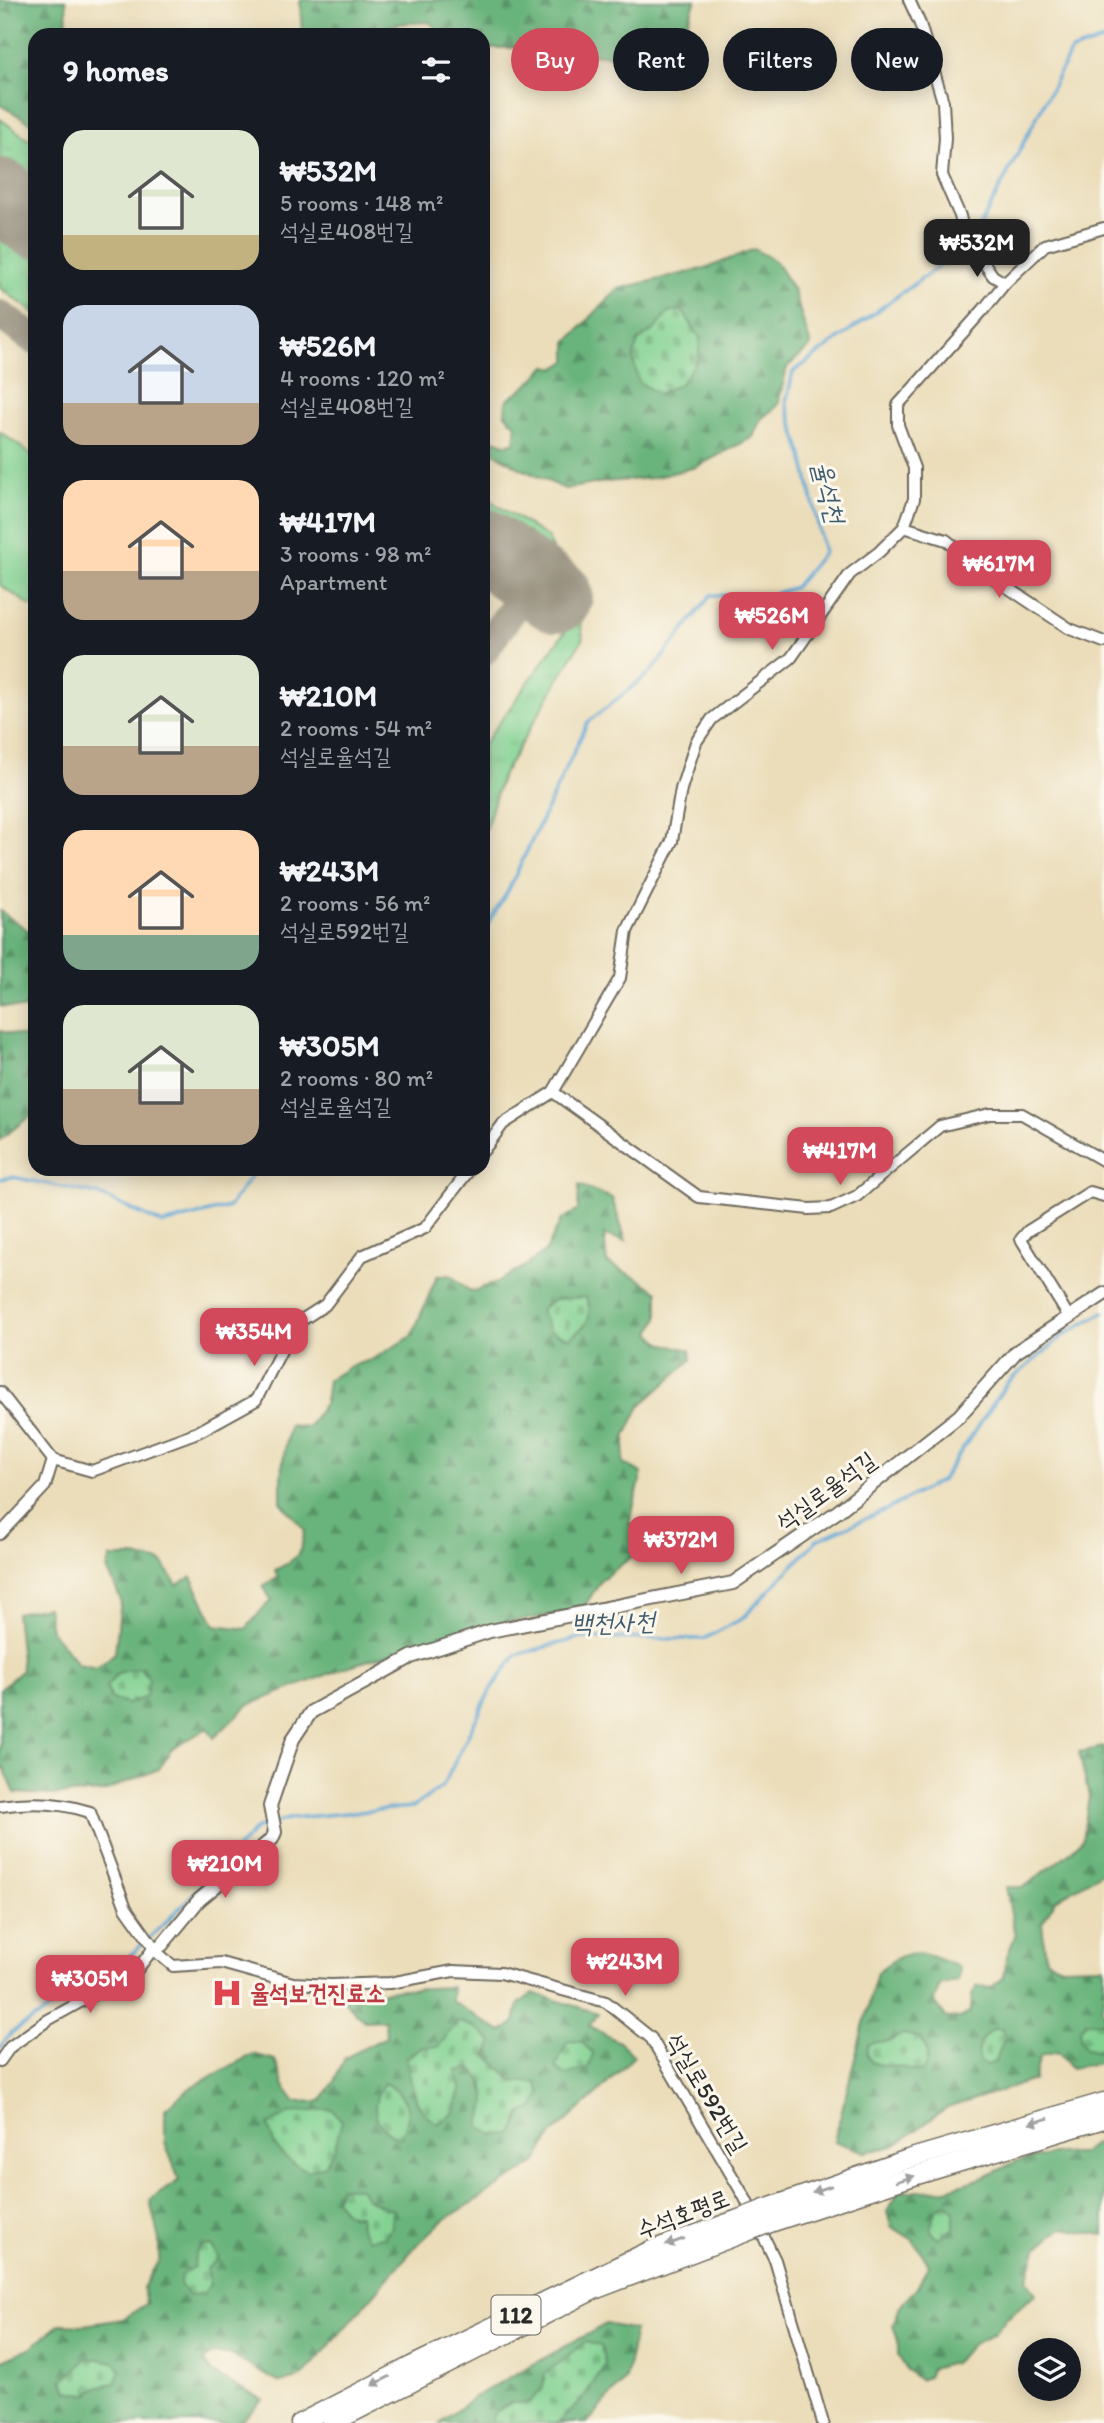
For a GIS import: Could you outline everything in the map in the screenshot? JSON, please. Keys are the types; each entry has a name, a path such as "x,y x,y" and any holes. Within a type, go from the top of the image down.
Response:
{"highway":[{"name":"수석호평로","path":"332,2423 594,2290 742,2226 908,2159 1104,2102"},
{"name":"수석호평로","path":"767,2216 914,2176 1104,2119"},
{"name":"수석호평로","path":"300,2423 411,2366 638,2257 742,2226"}],"street":[{"path":"909,0 920,24 943,102 945,138 942,175 960,216 964,234 993,276 1004,283"},
{"path":"490,1142 503,1124 553,1092 621,978 627,931 672,841 681,789 696,742 712,719 791,658 850,574 879,552 904,527 914,499 914,468 898,425 898,405 1004,283 1045,245 1104,228"},
{"path":"904,527 946,540 1001,583 1070,628 1104,642"},
{"path":"553,1092 699,1197 809,1209 831,1208 857,1196 940,1126 990,1114 1022,1114 1104,1161"},
{"path":"0,1392 53,1460 92,1471 198,1432 256,1400 294,1325 325,1305 362,1256 425,1228 465,1176"},
{"path":"1069,1317 1021,1239 1028,1231 1090,1192 1104,1196"},
{"name":"석실로율석길","path":"152,1946 163,1945 199,1900 272,1839 275,1832 270,1806 293,1739 311,1712 411,1657 491,1631 733,1583 837,1512 959,1416 1016,1352 1104,1294"},
{"path":"0,1534 45,1486 53,1460"},
{"path":"0,1806 26,1802 67,1804 90,1812 127,1908 152,1946 136,1971 48,2020 10,2047 0,2061"},
{"name":"석실로592번길","path":"152,1946 173,1966 221,1963 293,1983 390,1983 453,1971 501,1973 606,2002 651,2039 745,2198 775,2260 823,2423"}],"green space":[{"path":"0,0 66,0 67,28 28,28 28,121 0,105"},
{"path":"300,0 696,0 685,28 613,28 613,57 599,55 599,28 511,28 511,48 490,48 490,28 435,28 430,22 384,28 302,28"},
{"path":"0,119 28,139 28,189 0,169"},
{"path":"0,229 28,249 28,308 0,288"},
{"path":"754,249 775,261 793,289 811,346 787,367 778,405 760,420 753,437 696,467 652,478 565,489 490,450 490,439 505,444 514,443 516,425 505,414 506,401 530,383 546,366 556,368 567,361 567,342 618,289 707,268"},
{"path":"682,310 700,338 698,359 680,384 658,394 639,382 633,359 638,341 655,329 669,312"},
{"path":"0,432 28,452 28,604 0,585"},
{"path":"490,500 547,537 578,610 556,567 490,519"},
{"path":"579,613 583,638 501,778 490,815 490,735"},
{"path":"0,911 28,930 28,1009 0,1006"},
{"path":"0,1031 28,1037 28,1118 0,1140"},
{"path":"579,1185 612,1198 626,1241 604,1235 607,1263 658,1292 658,1318 651,1333 661,1343 690,1350 691,1360 640,1406 626,1435 623,1463 642,1473 629,1524 652,1528 667,1526 668,1535 644,1548 602,1579 582,1610 480,1627 349,1666 248,1705 214,1738 207,1728 171,1750 159,1769 102,1792 53,1795 15,1793 4,1768 0,1769 0,1689 22,1670 16,1613 47,1607 51,1630 78,1664 97,1668 115,1653 121,1600 107,1569 111,1557 135,1557 162,1562 177,1585 191,1577 215,1625 246,1629 272,1601 263,1586 278,1578 275,1570 289,1563 297,1555 304,1538 305,1530 281,1502 281,1474 289,1425 308,1427 325,1402 328,1380 351,1366 371,1360 412,1336 437,1276 450,1275 471,1292 495,1283 546,1251 561,1220 578,1210"},
{"path":"586,1297 589,1317 580,1330 569,1338 550,1331 540,1310 555,1299"},
{"path":"140,1668 149,1679 146,1697 128,1704 111,1699 106,1687 118,1673"},
{"path":"1104,1747 1104,1871 1056,1900 1042,1923 1046,1959 1062,1967 1104,1966 1104,2001 1101,2009 1104,2012 1104,2024 1101,2022 1097,2051 1104,2044 1104,2062 1071,2068 1058,2052 1040,2056 1034,2080 947,2108 894,2146 865,2152 834,2141 877,1972 899,1957 916,1953 959,1967 958,1981 940,1985 934,2001 946,2018 960,2019 971,2011 972,1995 978,1986 991,1988 1004,1977 1007,1956 1015,1936 1006,1887 1024,1887 1082,1840 1089,1797 1079,1752"},
{"path":"452,1987 451,2001 502,2032 515,2022 519,2004 533,1993 598,2013 589,2026 621,2043 634,2056 551,2135 536,2163 441,2222 414,2248 302,2377 280,2383 229,2354 213,2353 203,2360 212,2373 263,2400 239,2423 0,2423 0,2361 30,2348 60,2324 84,2325 123,2319 146,2304 143,2288 159,2260 159,2240 150,2200 179,2180 165,2142 165,2109 190,2088 253,2054 275,2060 284,2086 296,2102 321,2101 345,2058 386,2037 385,2020 364,2021 340,1997 403,1989","holes":["422,2047 465,2051 488,2058 512,2082 524,2081 533,2108 522,2113 512,2134 488,2099 480,2077 471,2068 457,2071 414,2097 411,2079","85,2359 115,2362 116,2383 100,2386 63,2380"]},
{"path":"458,2021 474,2027 493,2042 486,2056 512,2081 538,2083 541,2094 533,2108 522,2113 512,2134 493,2135 479,2125 486,2095 482,2082 471,2068 457,2071 461,2088 455,2112 438,2124 423,2111 414,2096 406,2058 422,2047 438,2047"},
{"path":"1086,2022 1104,2024 1104,2044 1097,2051 1086,2049 1080,2038 1080,2029"},
{"path":"996,2028 1002,2030 1005,2038 995,2062 987,2065 980,2063 980,2042"},
{"path":"903,2034 921,2038 927,2051 922,2072 871,2062 867,2054 868,2044 891,2040"},
{"path":"568,2041 582,2042 593,2054 587,2069 565,2075 555,2067"},
{"path":"384,2083 399,2093 407,2106 407,2122 400,2138 384,2128 376,2115 376,2100"},
{"path":"332,2109 342,2121 335,2147 325,2165 307,2171 281,2154 268,2125 289,2113"},
{"path":"1104,2137 1104,2235 1062,2228 1036,2249 1027,2280 1036,2294 1006,2318 994,2334 973,2344 953,2363 931,2369 928,2377 919,2380 907,2370 898,2355 898,2341 893,2325 900,2306 917,2288 929,2264 913,2240 891,2226 887,2212 899,2192 943,2190 985,2177 1017,2161 1058,2153 1082,2153"},
{"path":"340,2187 360,2188 366,2199 392,2210 392,2227 384,2237 368,2239 360,2226 359,2215 346,2213 335,2200"},
{"path":"947,2203 954,2211 954,2228 938,2238 931,2231 932,2218 937,2208"},
{"path":"203,2245 212,2246 219,2259 206,2269 210,2284 204,2293 188,2296 180,2284 181,2275 194,2268 195,2254"},
{"path":"606,2324 635,2330 626,2379 587,2423 440,2423 474,2397"},
{"path":"585,2342 601,2346 605,2365 581,2401 558,2423 493,2423 493,2414 510,2403 529,2403 543,2388 545,2374"},
{"path":"85,2359 115,2362 120,2370 116,2383 100,2386 88,2395 68,2391 63,2380"}],"waterway":[{"name":"율석천","path":"490,920 508,891 588,722 651,672 711,595 768,596 795,587 824,552 803,457 786,403 793,372 972,242 1071,51 1104,40"},
{"name":"율석천","path":"0,1179 12,1177 98,1194 163,1224 229,1207 251,1176"},
{"name":"백천사천","path":"0,2047 12,2032 81,1991 126,1959 162,1926 257,1828 292,1818 413,1807 443,1786 491,1689 516,1655 579,1638 704,1639 743,1618 817,1540 888,1509 942,1480 1007,1383 1064,1335 1104,1312"}],"taxiway":[{"path":"0,315 28,335"},
{"path":"490,641 533,581"}],"runway":[{"path":"0,195 28,216"},
{"path":"490,550 556,596"}],"place":[{"name":"율석보건진료소","path":"227,1993"}]}
